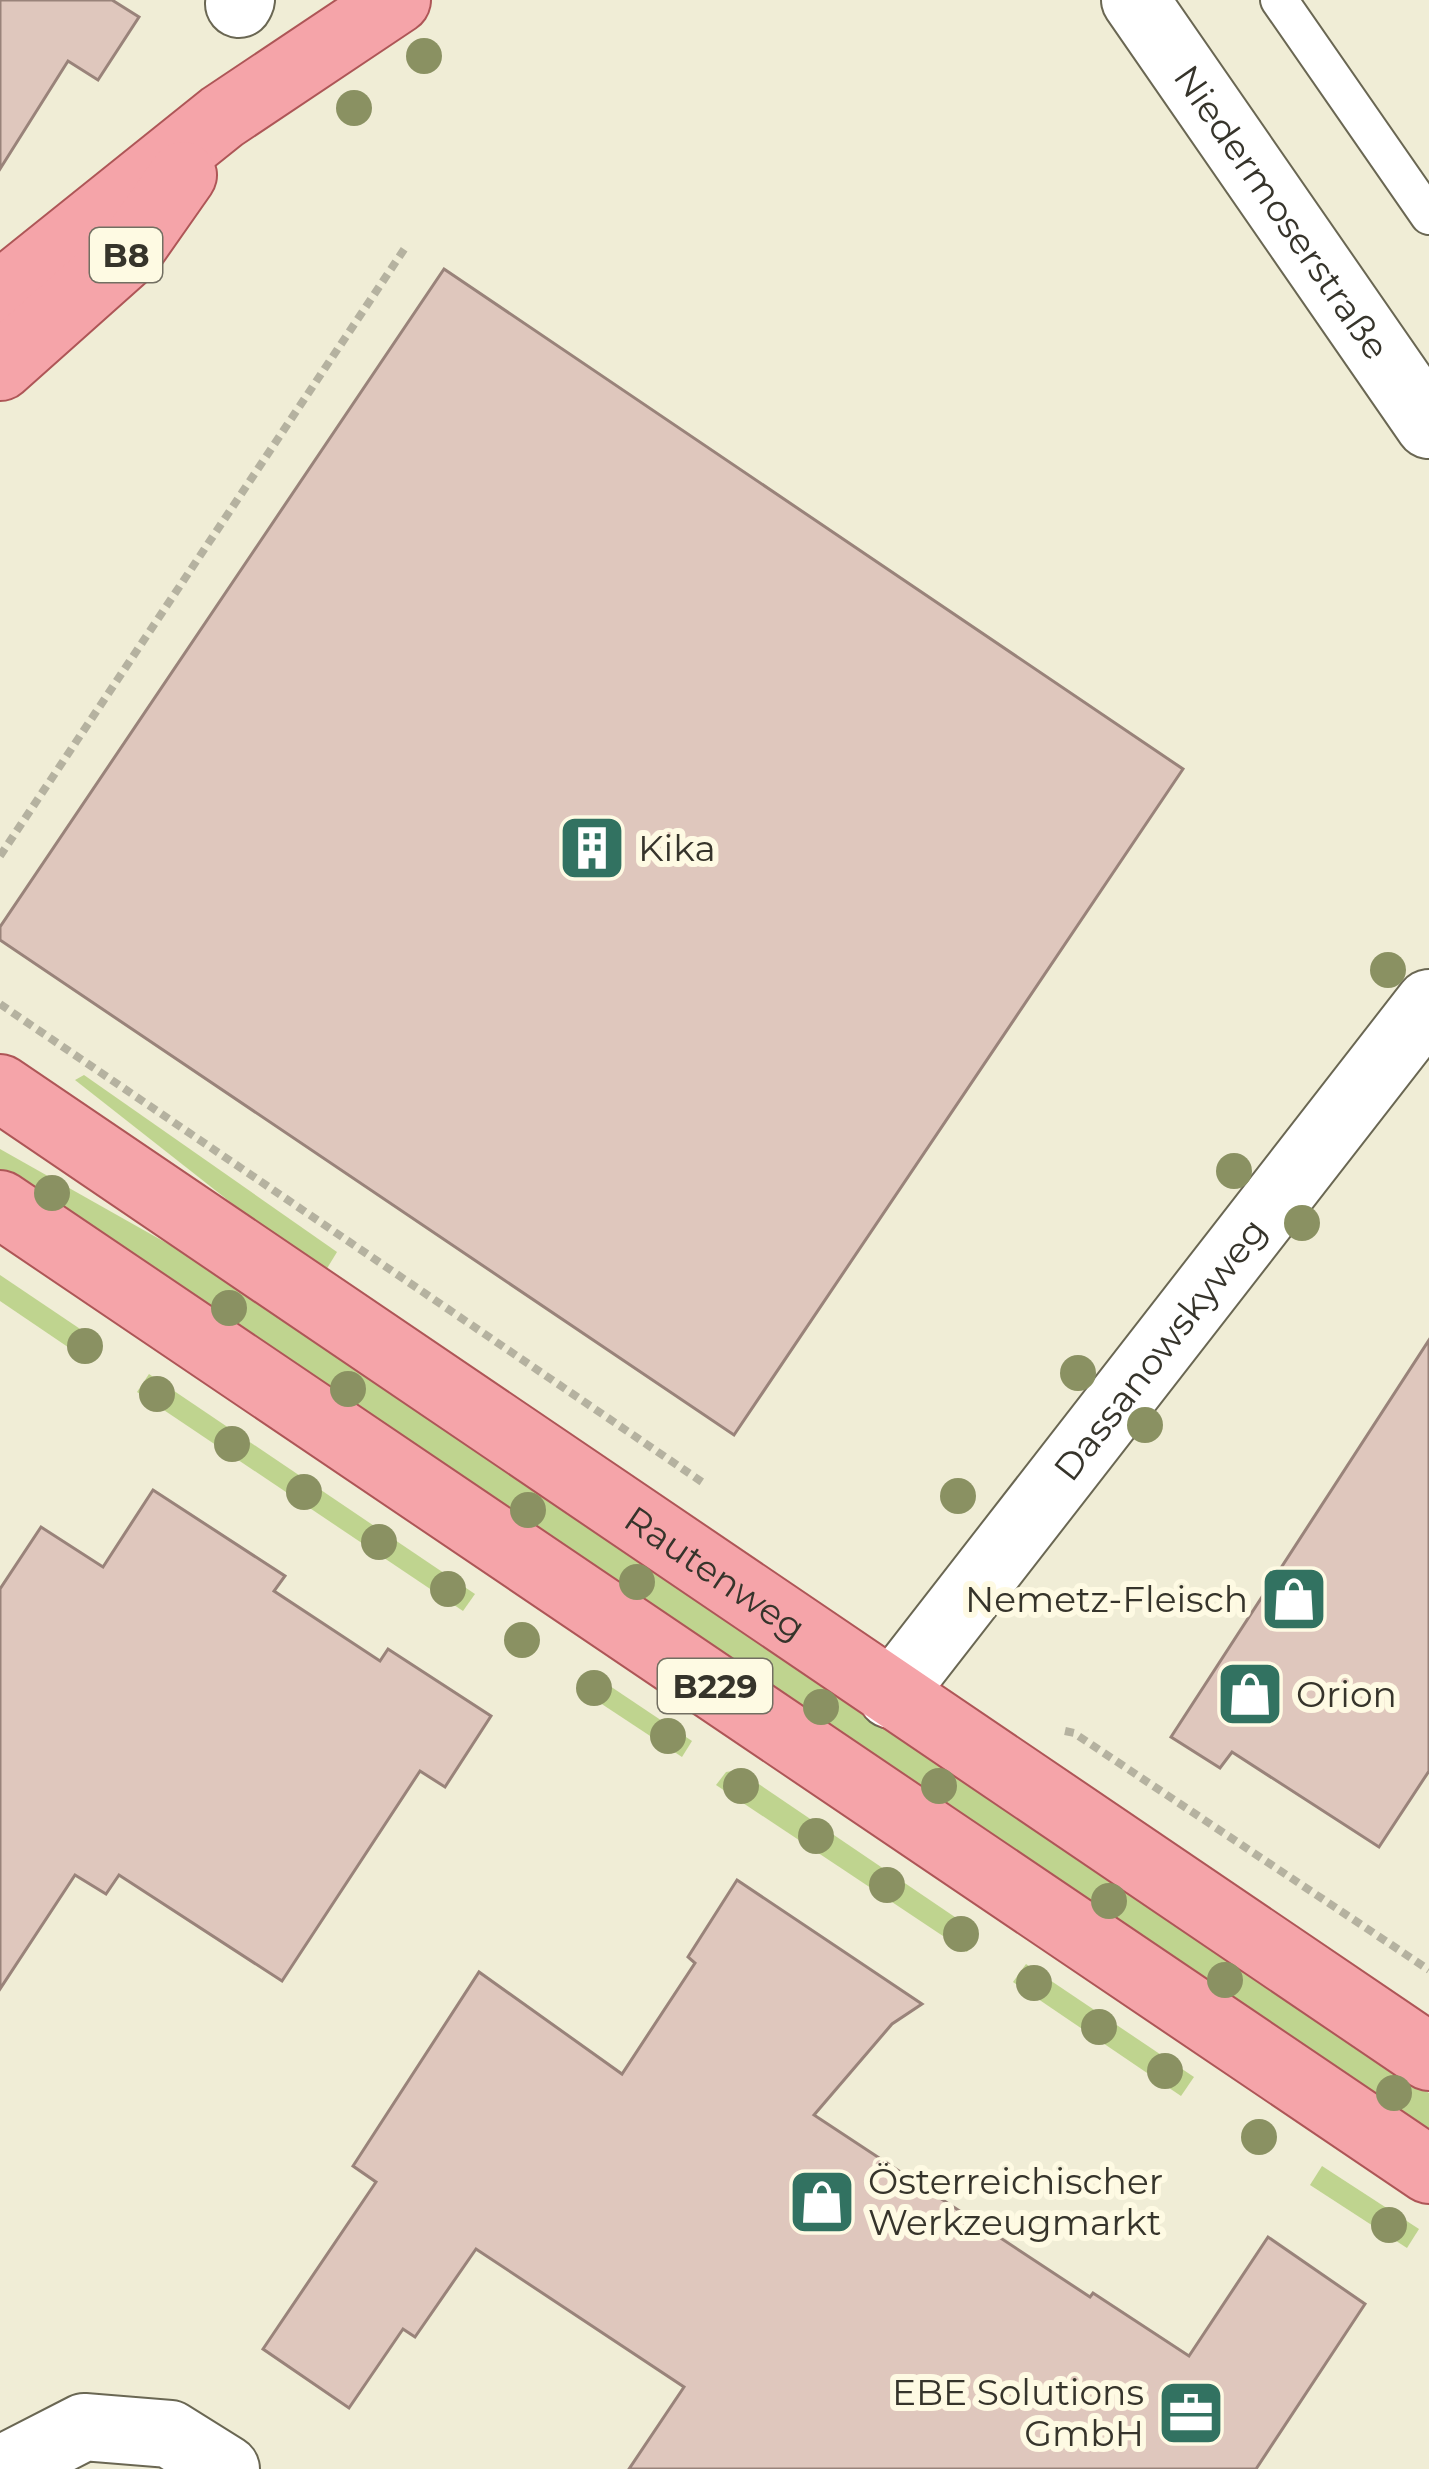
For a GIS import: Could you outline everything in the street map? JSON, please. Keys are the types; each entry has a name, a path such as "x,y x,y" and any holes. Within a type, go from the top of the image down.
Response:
{"main road":[{"name":"B8","path":"0,295 222,117 397,0"},
{"name":"B8","path":"0,367 129,252 222,117"},
{"name":"Rautenweg","path":"0,1088 1429,2057"},
{"name":"B229","path":"0,1204 1429,2170"}],"street":[{"name":"Niedermoserstraße","path":"1135,0 1429,425"},
{"name":"Dassanowskyweg","path":"891,1695 1429,1003"},
{"path":"2,2469 84,2427 170,2434 226,2469"}],"lane":[{"path":"1279,0 1429,216"}],"path":[{"path":"0,856 407,245"}],"green space":[{"path":"84,1075 337,1252 323,1275 75,1080"},
{"path":"0,1149 186,1254 1429,2093 1429,2137 0,1178"},
{"path":"0,1275 98,1341 90,1362 0,1301"},
{"path":"149,1374 475,1594 463,1611 137,1392"},
{"path":"589,1672 692,1741 682,1757 579,1689"},
{"path":"738,1770 977,1932 967,1952 716,1785 726,1772"},
{"path":"1026,1964 1194,2077 1181,2096 1013,1982"},
{"path":"1322,2166 1419,2229 1407,2248 1310,2185"}],"building":[{"path":"0,0 112,0 139,17 98,80 68,61 0,169"},
{"name":"Kika","path":"444,269 1183,769 734,1435 0,940 0,927"},
{"path":"1429,1340 1429,1771 1379,1847 1232,1752 1220,1768 1171,1737"},
{"path":"153,1490 285,1576 274,1591 380,1661 388,1649 491,1716 445,1787 420,1771 282,1981 119,1875 106,1894 75,1875 0,1989 0,1589 41,1527 103,1567"},
{"path":"737,1880 922,2004 892,2024 814,2115 1090,2297 1093,2293 1189,2356 1268,2237 1365,2304 1256,2469 629,2469 684,2387 476,2249 415,2337 403,2329 349,2408 263,2349 376,2182 353,2166 479,1972 622,2074 695,1963 688,1957"}],"place":[{"name":"Kika","path":"592,848"},
{"name":"Nemetz-Fleisch","path":"1294,1599"},
{"name":"Orion","path":"1250,1694"},
{"name":"Österreichischer Werkzeugmarkt","path":"822,2202"},
{"name":"EBE Solutions GmbH","path":"1191,2413"}]}
